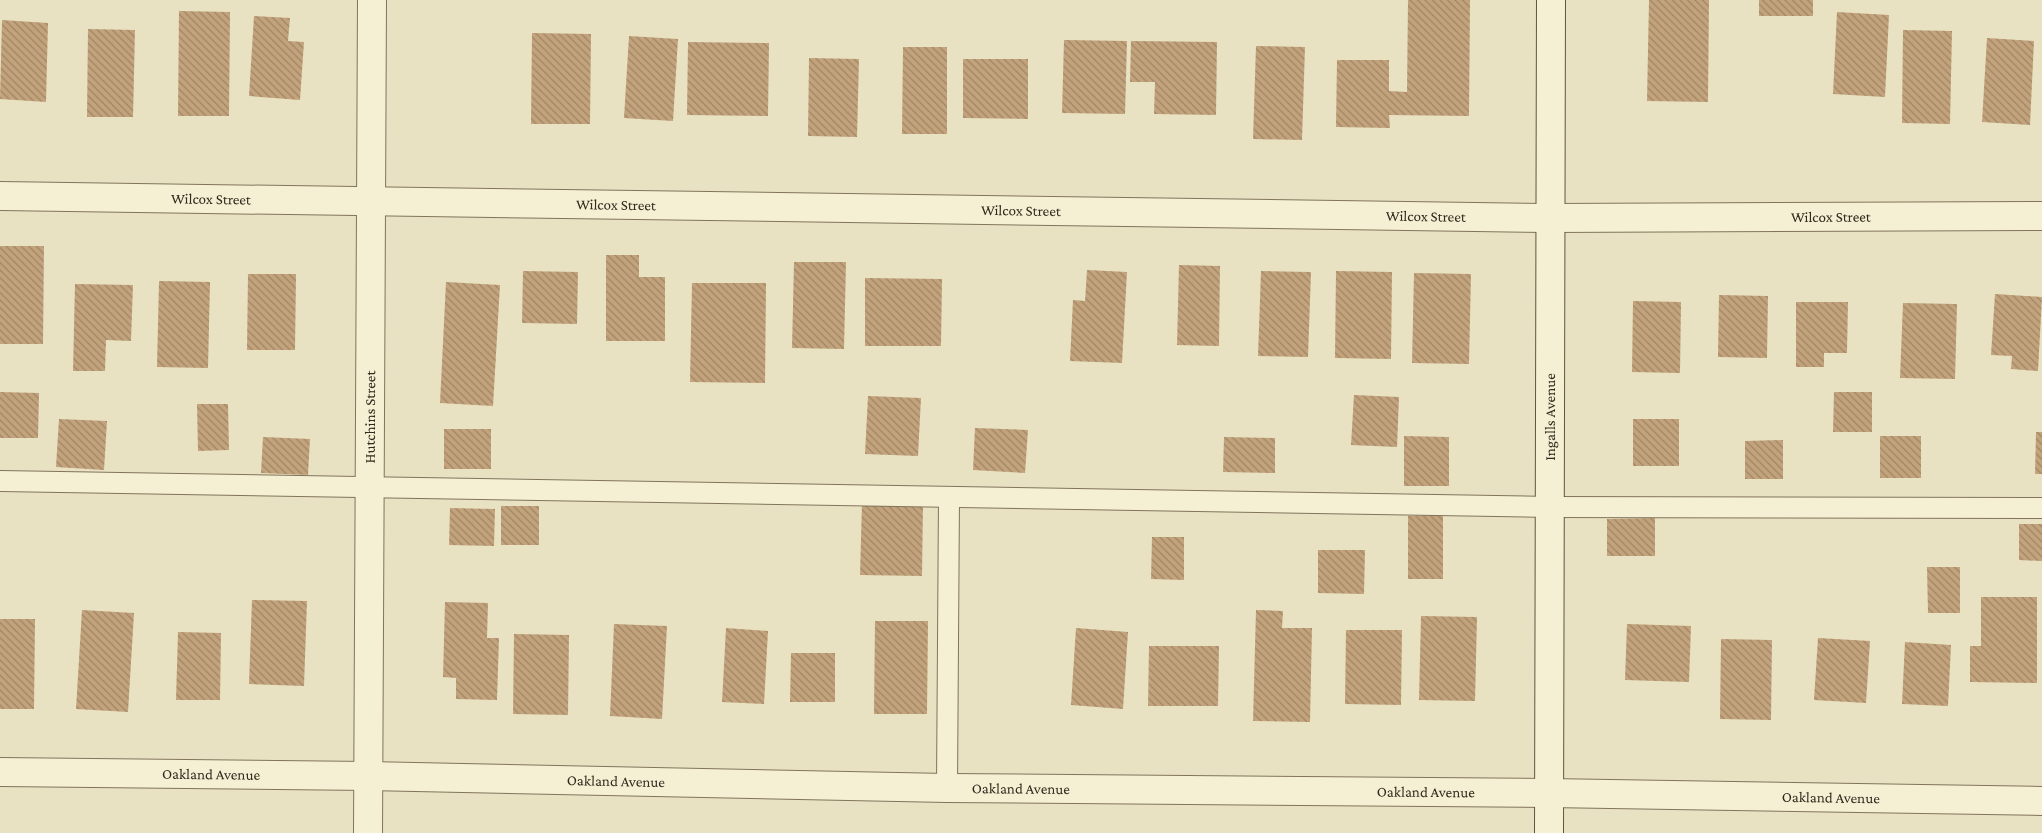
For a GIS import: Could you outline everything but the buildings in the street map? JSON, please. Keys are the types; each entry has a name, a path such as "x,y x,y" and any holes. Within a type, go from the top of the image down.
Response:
{"street":[{"name":"Hutchins Street","path":"368,833 372,0"},
{"name":"Ingalls Avenue","path":"1549,833 1551,0"},
{"name":"Wilcox Street","path":"0,196 1550,218 2042,216"},
{"name":"Oakland Avenue","path":"0,772 368,776 947,788 1549,793 2042,802"}],"lane":[{"path":"0,481 1550,507 2042,508"},
{"path":"947,788 949,497"}]}
